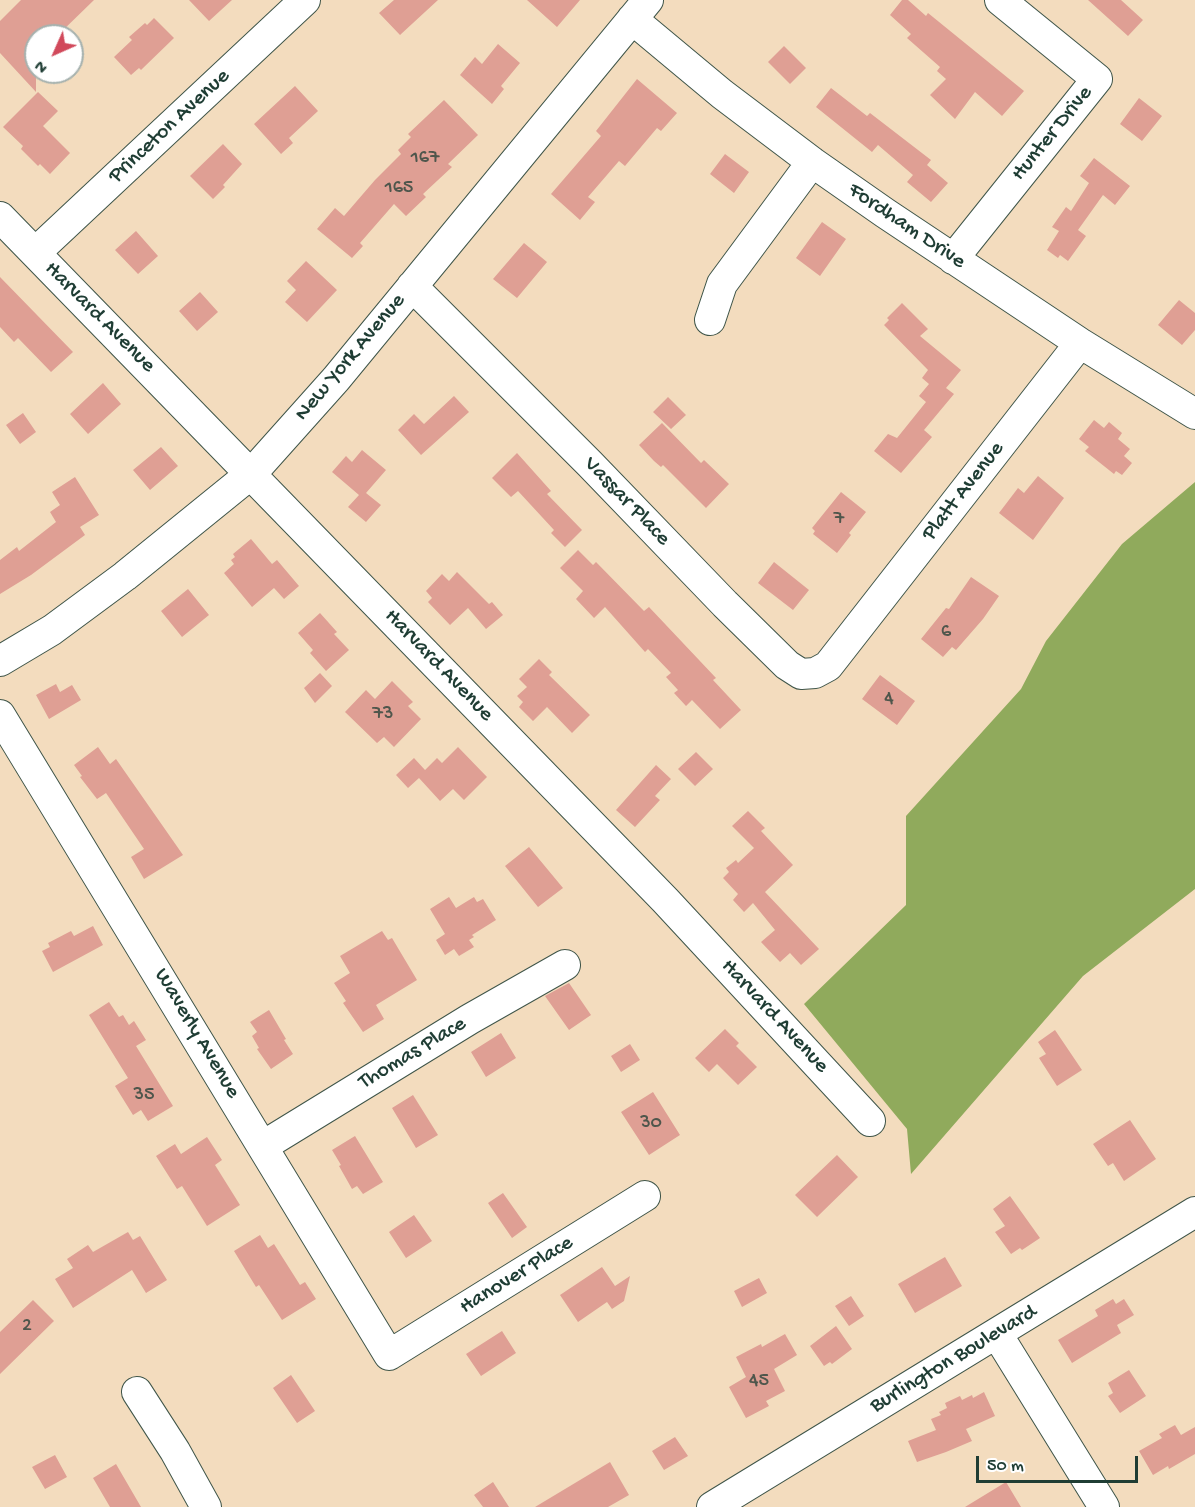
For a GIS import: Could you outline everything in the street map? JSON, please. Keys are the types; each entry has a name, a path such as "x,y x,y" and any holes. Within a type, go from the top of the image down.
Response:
{"street":[{"name":"Princeton Avenue","path":"35,253 305,0"},
{"name":"Hunter Drive","path":"953,259 1097,79 1000,0"},
{"name":"Fordham Drive","path":"640,10 722,94 812,162 1080,343 1195,414"},
{"name":"New York Avenue","path":"0,661 52,630 125,576 252,474 336,379 640,10"},
{"path":"710,320 722,284 812,162"},
{"name":"Harvard Avenue","path":"0,217 665,900 870,1121"},
{"name":"Vassar Place","path":"412,286 787,665 801,674 815,673 828,666 847,642"},
{"name":"Platt Avenue","path":"847,642 1080,343"},
{"name":"Waverly Avenue","path":"0,715 389,1355"},
{"name":"Thomas Place","path":"263,1146 565,965"},
{"name":"Hanover Place","path":"389,1355 645,1196"},
{"name":"Burlington Boulevard","path":"712,1507 1195,1212"},
{"path":"997,1334 1104,1507"},
{"path":"137,1392 175,1451 206,1507"}],"green space":[{"path":"1195,482 1195,889 1083,976 911,1174 907,1129 804,1004 906,905 906,816 1021,689 1046,641 1122,544"}],"building":[{"path":"21,0 94,0 69,24 24,24 24,79 0,53 0,21"},
{"path":"189,0 232,0 209,21"},
{"path":"394,0 438,0 400,35 379,13"},
{"path":"527,0 580,0 557,27"},
{"path":"902,0 908,0 926,16 928,13 1024,91 1002,116 975,92 955,119 930,95 946,79 937,71 940,67 907,38 911,34 890,15"},
{"path":"1088,0 1121,0 1143,20 1128,36"},
{"path":"154,18 174,38 141,70 139,68 131,75 114,57 132,40 129,37"},
{"path":"498,44 520,63 501,86 504,89 492,104 460,75 475,57 482,64"},
{"path":"784,46 806,68 790,84 768,62"},
{"path":"637,79 677,113 661,131 657,128 625,166 619,161 588,197 595,202 580,220 551,194 601,136 596,131"},
{"path":"29,84 36,84 36,92"},
{"path":"295,86 318,111 289,138 293,143 281,154 254,124"},
{"path":"831,88 867,116 870,113 931,160 927,165 948,183 931,202 907,182 913,175 878,145 872,152 816,107"},
{"path":"38,92 58,111 43,126 70,153 50,174 21,149 23,146 3,127"},
{"path":"1139,98 1162,116 1142,141 1120,124"},
{"path":"444,100 478,135 448,164 452,167 423,194 426,197 406,216 394,204 360,243 363,246 352,258 317,229 335,208 344,216 401,154 398,150 411,137 408,134"},
{"path":"223,144 242,164 213,199 190,176"},
{"path":"725,154 749,172 734,193 710,174"},
{"path":"1094,158 1130,186 1115,205 1103,195 1078,230 1086,236 1068,261 1060,255 1058,258 1047,250 1059,231 1052,227 1066,207 1071,211 1089,183 1080,176"},
{"path":"822,222 846,239 820,276 796,258"},
{"path":"136,231 158,256 138,274 115,250"},
{"path":"524,243 547,262 517,298 493,279"},
{"path":"306,261 337,290 307,322 285,302 296,290 287,281"},
{"path":"0,277 73,352 51,372 18,338 14,342 0,327"},
{"path":"200,292 218,312 197,331 179,311"},
{"path":"1179,300 1195,313 1195,330 1182,345 1158,325"},
{"path":"902,303 928,329 920,336 961,370 946,388 954,394 924,430 932,437 901,473 874,451 888,434 897,438 926,402 919,396 929,384 922,378 928,370 884,325 889,320 887,318"},
{"path":"103,383 121,404 88,434 70,414"},
{"path":"454,396 469,412 421,455 398,430 414,414 424,424"},
{"path":"668,397 686,415 671,429 653,412"},
{"path":"23,413 36,432 20,444 6,425"},
{"path":"1094,420 1104,428 1109,422 1122,433 1118,439 1130,449 1124,456 1132,463 1122,475 1116,471 1114,474 1085,451 1089,447 1079,439"},
{"path":"662,423 701,463 704,460 729,484 706,508 663,465 661,467 639,445"},
{"path":"161,447 178,466 150,490 133,470"},
{"path":"362,450 386,470 366,493 381,505 366,522 348,507 359,495 332,472 346,456 352,462"},
{"path":"517,453 551,491 547,494 582,530 565,547 551,533 554,530 518,491 511,497 492,478"},
{"path":"1038,476 1064,498 1033,540 999,513 1018,488 1024,493"},
{"path":"75,477 99,515 80,527 85,535 31,575 0,594 0,560 17,547 19,551 56,522 50,512 60,505 52,492"},
{"path":"841,492 866,512 837,553 813,534 815,531 812,528"},
{"path":"251,539 272,564 277,560 299,586 284,599 274,588 252,607 224,573 234,564 231,560 235,557 233,554"},
{"path":"578,550 593,565 596,562 644,611 649,607 716,678 713,680 741,710 720,729 692,700 686,706 674,693 678,690 666,677 671,673 648,649 645,652 605,607 594,618 576,599 583,591 560,568"},
{"path":"774,562 809,590 793,610 758,583"},
{"path":"457,572 489,604 492,602 503,615 486,629 468,608 450,625 428,602 432,598 426,591 442,574 449,581"},
{"path":"971,577 999,596 983,619 956,650 952,647 943,657 921,639 946,608 949,609"},
{"path":"188,589 209,615 182,637 161,611"},
{"path":"320,613 337,632 334,634 349,650 326,671 310,653 313,650 298,633"},
{"path":"539,659 552,672 549,675 590,715 572,733 547,707 533,721 519,707 523,702 517,696 527,687 519,679"},
{"path":"320,673 332,686 315,703 304,688"},
{"path":"880,675 915,701 897,725 862,699"},
{"path":"392,681 413,702 408,706 421,719 394,747 384,737 377,743 345,712 366,690 375,699"},
{"path":"56,684 60,692 72,685 81,700 49,719 36,695"},
{"path":"98,747 110,764 116,759 183,855 144,879 131,857 144,849 106,793 97,799 74,765"},
{"path":"458,747 487,777 464,800 453,789 440,801 419,778 408,788 396,775 414,758 425,770 437,758 442,763"},
{"path":"696,752 713,769 695,786 678,769"},
{"path":"656,765 671,779 655,796 660,800 635,827 616,810"},
{"path":"748,811 765,828 761,831 793,865 765,892 819,949 801,965 790,953 780,962 761,942 775,930 753,903 744,912 733,900 738,894 723,878 729,872 726,868 736,860 738,863 754,848 732,826"},
{"path":"529,847 563,888 538,907 505,866"},
{"path":"449,897 456,908 474,897 477,902 483,899 496,920 472,935 474,937 469,940 474,947 459,956 454,949 445,955 436,940 445,934 430,909"},
{"path":"93,926 103,945 53,972 42,951 50,947 48,943 71,931 74,936"},
{"path":"382,931 388,940 392,938 417,980 376,1005 384,1019 363,1032 343,1003 346,1001 334,983 350,973 340,956"},
{"path":"569,983 591,1015 569,1030 545,996"},
{"path":"109,1002 119,1017 123,1015 129,1025 134,1021 146,1040 136,1046 173,1106 148,1121 141,1110 133,1115 115,1086 128,1078 89,1015"},
{"path":"269,1010 293,1054 271,1069 257,1049 259,1048 252,1036 257,1032 250,1022"},
{"path":"725,1029 739,1043 736,1046 757,1067 738,1085 717,1064 709,1072 695,1058"},
{"path":"1055,1030 1082,1070 1057,1086 1039,1058 1046,1054 1038,1042"},
{"path":"501,1033 516,1058 486,1077 471,1052"},
{"path":"630,1044 640,1060 621,1072 611,1056"},
{"path":"653,1092 680,1135 649,1155 621,1112"},
{"path":"413,1095 438,1135 416,1148 392,1108"},
{"path":"1130,1120 1156,1159 1124,1181 1113,1163 1108,1166 1093,1144"},
{"path":"355,1136 383,1182 363,1194 357,1186 352,1189 332,1150"},
{"path":"207,1137 222,1160 215,1165 240,1205 207,1226 182,1186 177,1189 156,1156 175,1144 181,1154"},
{"path":"837,1155 858,1177 817,1217 795,1195"},
{"path":"503,1193 527,1227 512,1238 488,1203"},
{"path":"1010,1196 1040,1238 1022,1250 1020,1248 1011,1254 995,1232 1005,1226 993,1209"},
{"path":"414,1215 432,1241 406,1258 389,1232"},
{"path":"128,1232 133,1240 140,1236 167,1280 146,1293 132,1270 73,1308 55,1279 73,1268 67,1259 88,1245 93,1252"},
{"path":"260,1235 268,1248 274,1244 300,1285 305,1282 316,1299 282,1320 259,1285 256,1287 234,1251"},
{"path":"945,1257 962,1286 915,1313 898,1284"},
{"path":"602,1267 615,1286 630,1276 624,1301 612,1309 607,1302 578,1322 560,1295"},
{"path":"759,1278 767,1293 742,1307 734,1291"},
{"path":"851,1296 864,1316 849,1326 835,1306"},
{"path":"1113,1299 1116,1304 1124,1299 1134,1315 1117,1325 1121,1333 1072,1363 1058,1340 1098,1316 1095,1310"},
{"path":"33,1300 54,1321 0,1374 0,1332"},
{"path":"836,1326 852,1349 832,1364 830,1362 824,1366 810,1346"},
{"path":"502,1331 516,1353 481,1376 466,1354"},
{"path":"785,1334 797,1355 774,1369 785,1391 766,1401 769,1406 746,1418 729,1387 746,1377 736,1357 761,1344 762,1347"},
{"path":"1129,1370 1146,1396 1120,1413 1108,1396 1113,1393 1108,1383"},
{"path":"291,1375 315,1411 297,1423 273,1388"},
{"path":"984,1392 995,1416 966,1429 972,1441 917,1462 908,1441 936,1430 931,1419 941,1415 939,1412 947,1408 945,1403 960,1396 962,1400 972,1395 973,1398"},
{"path":"1175,1425 1181,1435 1195,1427 1195,1454 1153,1475 1139,1451 1162,1438 1159,1434"},
{"path":"675,1437 688,1456 664,1470 652,1451"},
{"path":"55,1455 67,1477 45,1489 32,1467"},
{"path":"610,1462 629,1495 608,1507 535,1507"},
{"path":"116,1464 141,1507 110,1507 93,1478"},
{"path":"493,1482 509,1507 483,1507 474,1495"},
{"path":"1006,1482 1021,1507 965,1507"}]}
